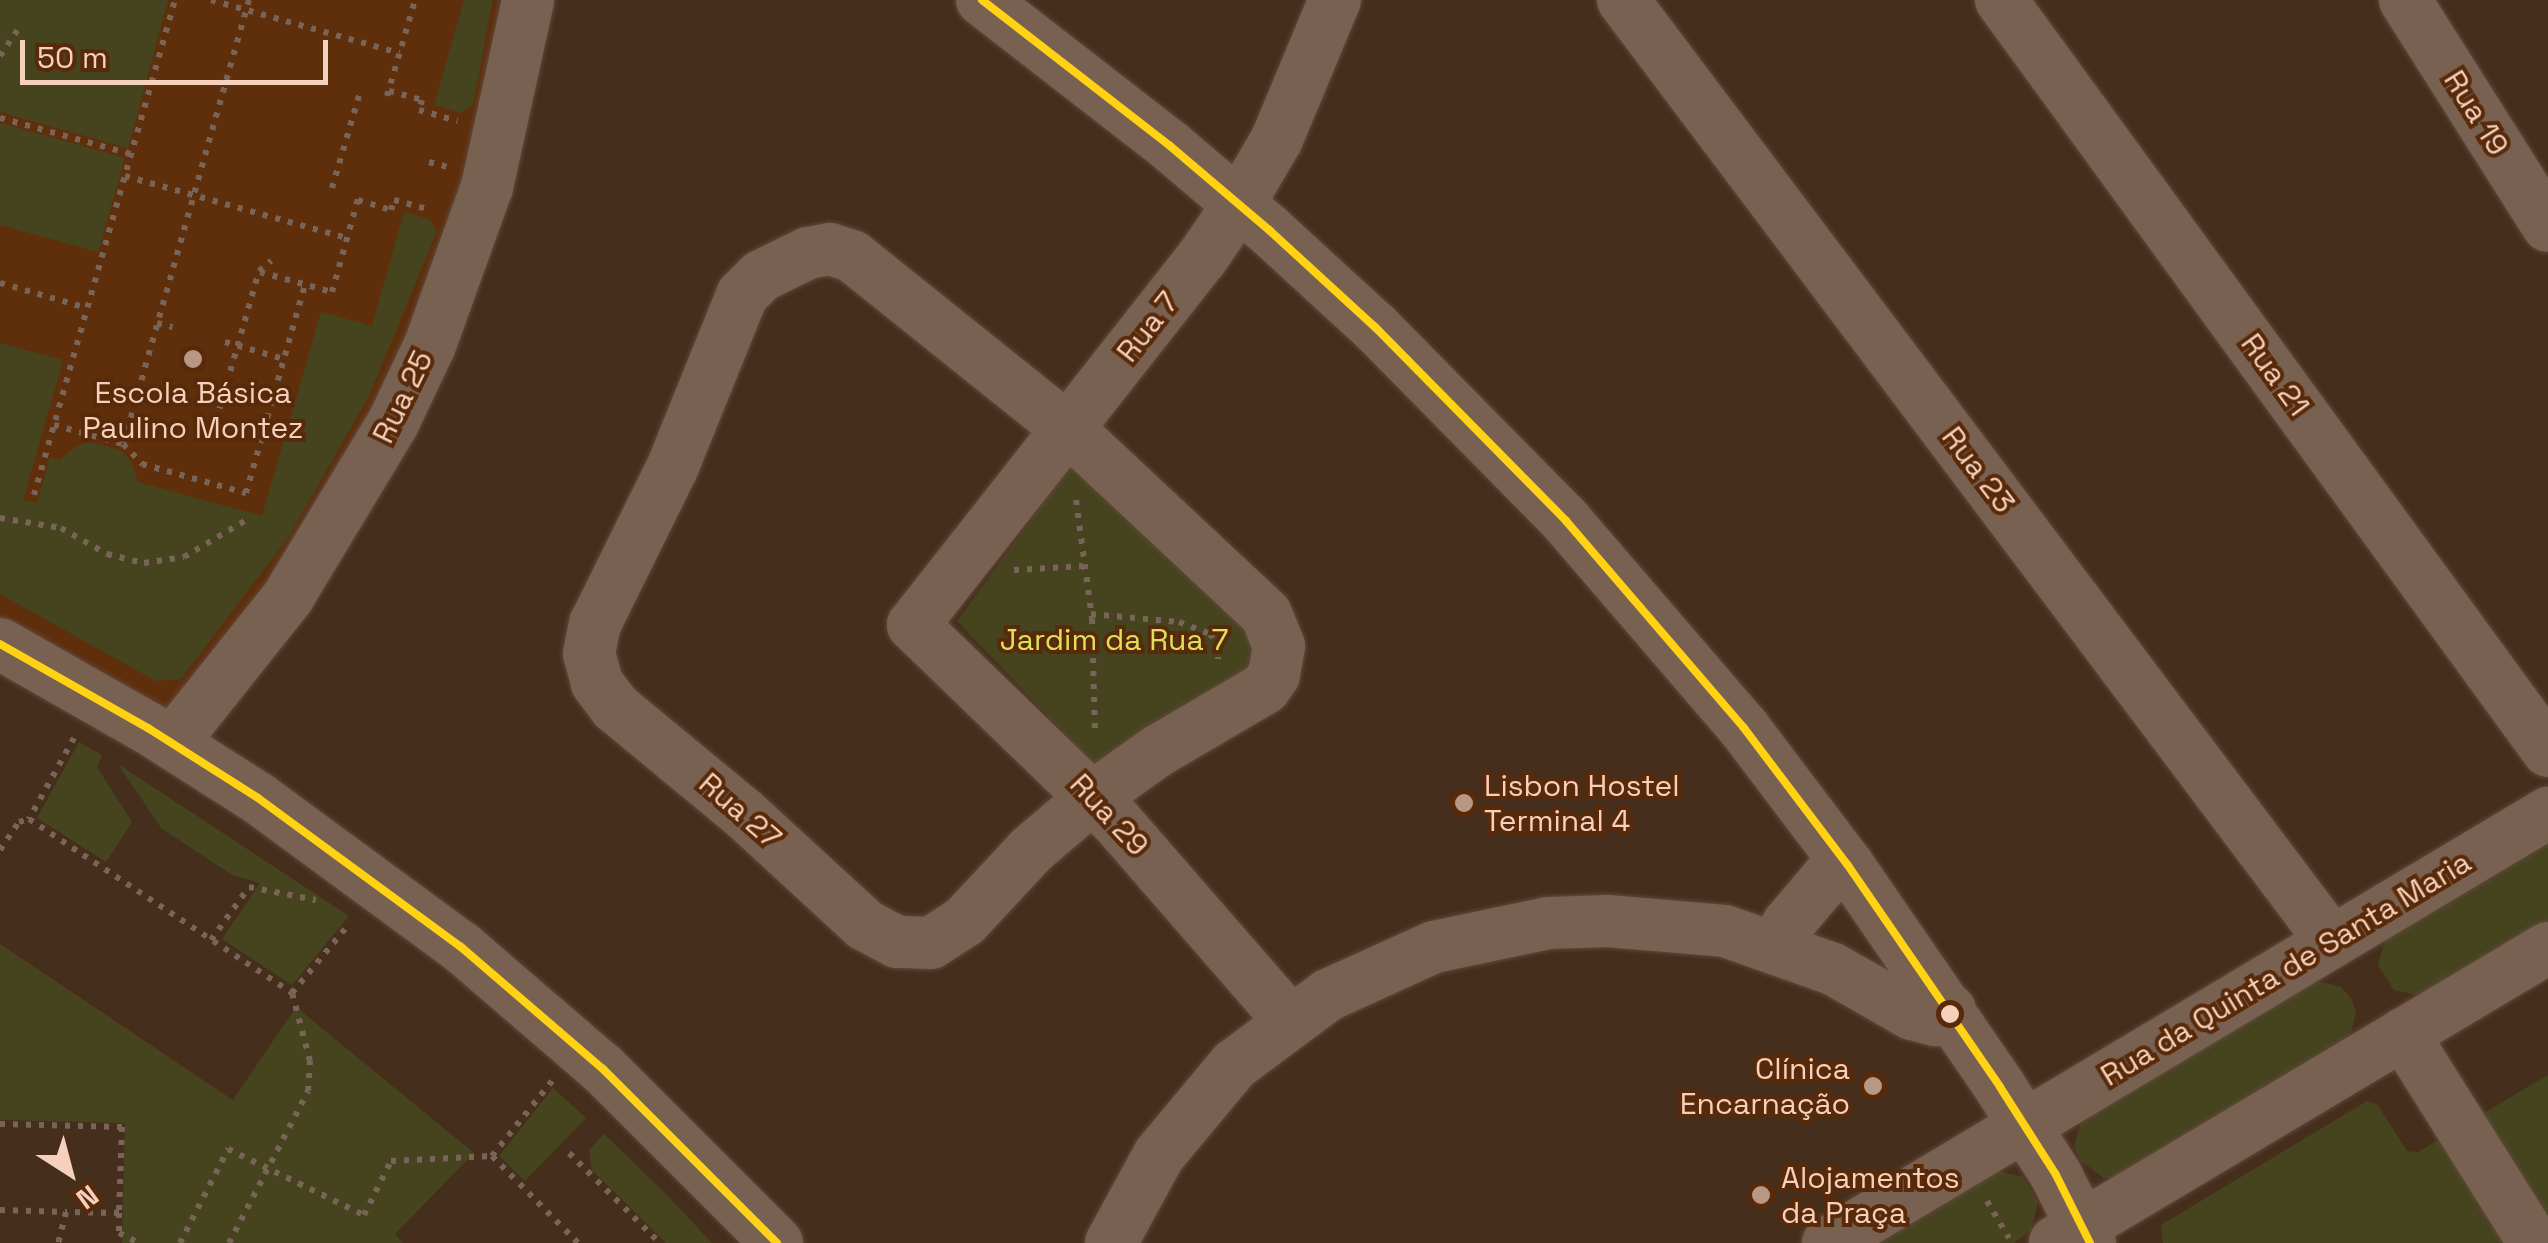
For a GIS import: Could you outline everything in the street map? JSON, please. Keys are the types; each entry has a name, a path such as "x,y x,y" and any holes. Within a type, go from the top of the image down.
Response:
{"street":[{"name":"Rua 25","path":"172,743 288,598 354,494 401,406 460,267 487,187 508,106 528,0"},
{"path":"982,0 1155,134 1238,204 1389,340 1566,521 1744,728 1847,864 1950,1010 2024,1126 2076,1237 2548,948"},
{"name":"Rua 7","path":"912,624 1202,258 1238,204 1291,108 1334,0"},
{"name":"Rua 23","path":"1623,0 2332,942"},
{"name":"Rua 21","path":"2001,0 2548,751"},
{"name":"Rua 19","path":"2404,0 2548,226"},
{"name":"Rua 27","path":"830,249 852,256 1067,428 1266,614 1280,646 1274,675 1265,688 1156,752 1093,797 1031,850 953,932 931,942 896,942 865,925 743,812 616,707 596,684 589,654 594,624 673,466 742,294 753,281 808,253 830,249"},
{"name":"Rua 29","path":"912,624 1093,797 1290,1021"},
{"path":"0,644 172,743 347,860 473,957 603,1069 777,1243"},
{"name":"Rua da Quinta de Santa Maria","path":"1828,1243 2548,813"},
{"path":"1778,946 1788,924 1827,878 1847,864"},
{"path":"1111,1243 1159,1154 1194,1108 1234,1066 1290,1021 1380,968 1434,947 1549,923 1607,921 1725,930 1778,946 1832,970 1912,1014 1935,1020 1950,1010"},
{"path":"2403,1034 2534,1243"}],"path":[{"path":"34,495 175,0"},
{"path":"211,0 400,53"},
{"path":"123,444 249,0"},
{"path":"415,0 388,94 422,100 418,114 442,116"},
{"path":"0,56 19,28"},
{"path":"332,188 361,89"},
{"path":"0,118 131,154"},
{"path":"125,176 347,238"},
{"path":"259,271 332,292 358,198 391,210 394,200 416,206"},
{"path":"204,431 216,421 259,271 271,261"},
{"path":"0,284 87,308"},
{"path":"54,425 123,444 142,464 246,492 304,284"},
{"path":"157,323 172,327"},
{"path":"225,342 284,359"},
{"path":"216,421 262,434"},
{"path":"216,421 221,436"},
{"path":"1076,498 1091,614 1096,746 1112,736"},
{"path":"0,518 61,528 106,554 144,563 184,556 248,520"},
{"path":"1091,614 1179,622 1210,634 1219,644 1220,656 1214,666"},
{"path":"0,850 19,822 30,819 77,733"},
{"path":"30,819 292,993 312,1075 308,1091 230,1243"},
{"path":"212,940 248,887 321,901"},
{"path":"292,993 356,916"},
{"path":"492,1156 553,1080"},
{"path":"0,1124 122,1127 119,1233 138,1243"},
{"path":"180,1243 228,1149 364,1215 391,1161 492,1156 578,1243"},
{"path":"569,1153 660,1243"},
{"path":"1982,1192 2012,1243"},
{"path":"0,1210 118,1213"},
{"path":"58,1243 66,1212"}],"shaded area":[{"name":"Escola Básica Paulino Montez","path":"0,0 519,0 503,89 358,470 174,708 160,709 0,622"}],"green space":[{"path":"0,0 168,0 128,148 0,112"},
{"path":"464,0 493,0 473,105 461,113 434,105"},
{"path":"0,123 125,158 98,252 0,225"},
{"path":"404,212 429,219 437,231 369,396 288,538 181,679 156,681 0,594 0,343 63,360 23,500 37,503 50,457 60,460 76,446 91,442 120,450 131,461 138,482 262,516 321,312 372,326"},
{"name":"Jardim da Rua 7","path":"1073,462 1255,637 1247,680 1097,767 957,621"},
{"path":"79,742 102,755 97,767 132,822 106,862 37,818"},
{"path":"118,764 349,916 292,985 222,939 260,883 232,875 161,828"},
{"path":"2548,837 2548,924 2422,996 2394,990 2378,965 2386,937"},
{"path":"0,944 233,1100 296,1007 474,1153 395,1234 403,1243 122,1243 125,1123 0,1120"},
{"path":"2313,980 2341,987 2351,998 2356,1012 2349,1040 2117,1178 2103,1178 2080,1160 2074,1146 2082,1118"},
{"path":"2548,1075 2548,1243 2163,1243 2161,1225 2367,1101 2377,1104 2407,1151 2418,1152"},
{"path":"553,1088 586,1118 525,1181 499,1156"},
{"path":"604,1134 712,1243 666,1243 592,1170 589,1150"},
{"path":"1995,1170 2023,1177 2038,1202 2031,1230 2014,1243 1868,1243"}],"transit line":[{"path":"982,0 1170,146 1269,230 1375,327 1566,521 1744,728 1847,864 2000,1087 2056,1175 2090,1243"},
{"path":"0,644 148,728 258,798 461,947 603,1069 777,1243"}],"place":[{"name":"Escola Básica Paulino Montez","path":"193,359"},
{"name":"Lisbon Hostel Terminal 4","path":"1464,803"},
{"name":"Clínica Encarnação","path":"1873,1086"},
{"name":"Alojamentos da Praça","path":"1761,1195"}]}
